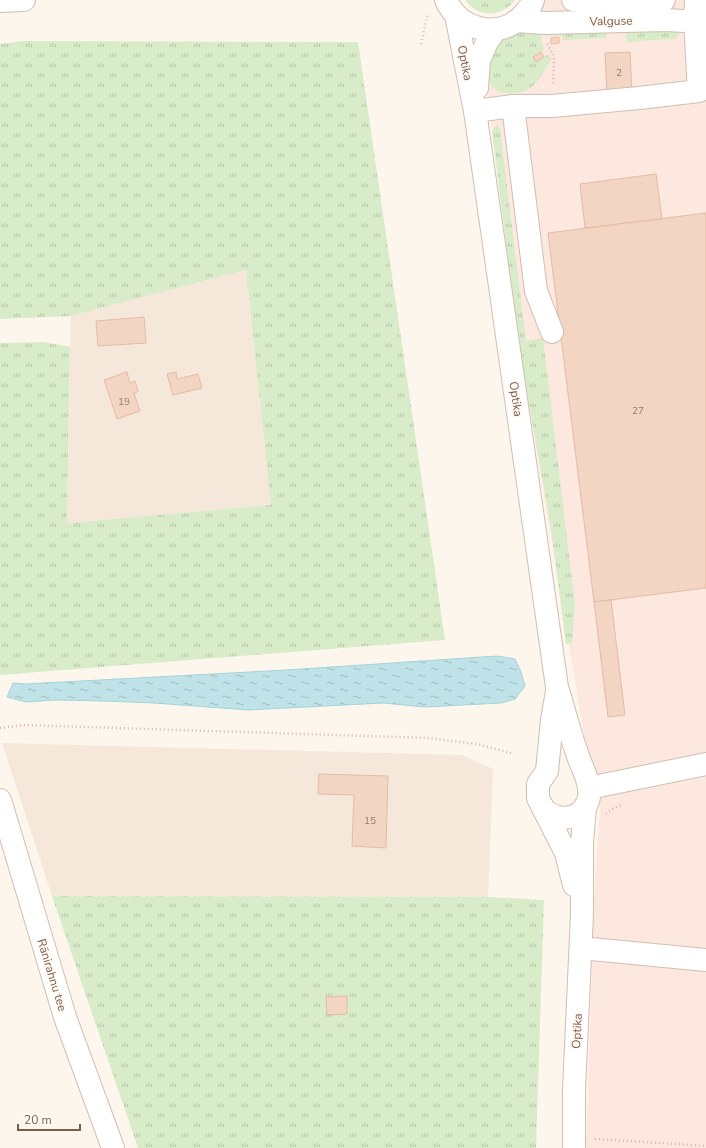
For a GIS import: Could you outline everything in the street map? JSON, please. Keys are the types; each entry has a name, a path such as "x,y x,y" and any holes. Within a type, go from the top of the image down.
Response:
{"street":[{"path":"0,1 24,0"},
{"path":"444,6 460,20 474,27 487,30 501,28 516,21 524,15 533,0"},
{"name":"Valguse","path":"573,0 586,2 664,0"},
{"name":"Optika","path":"444,6 475,111 558,687"},
{"path":"475,111 513,106 552,106 699,91 697,9"},
{"name":"Valguse","path":"516,21 545,23 626,21 697,9"},
{"name":"Optika","path":"475,111 479,60 487,42 496,29"},
{"path":"513,106 536,291 552,332"},
{"path":"547,772 552,720 558,687"},
{"path":"558,687 576,752 593,804"},
{"path":"545,811 555,817 566,818 577,815 593,804 706,764"},
{"path":"547,772 559,766 573,767 584,775 593,804"},
{"name":"Optika","path":"547,772 538,784 538,798 566,853 582,914"},
{"name":"Ränirahnu tee","path":"0,800 65,1017 113,1148"},
{"name":"Optika","path":"574,1148 574,1090 582,914 582,843 593,804"},
{"path":"580,948 706,960"}],"path":[{"path":"421,44 444,6"},
{"path":"545,41 554,56 552,106"},
{"path":"0,728 23,725 429,738 477,744 514,754"},
{"path":"593,804 614,808 628,802"},
{"path":"593,1139 706,1146"},
{"path":"652,1143 652,1148"}],"shaded area":[{"path":"541,0 706,0 706,1148 586,1148 595,878 600,809 585,741 526,387 486,85 493,47"},
{"path":"246,270 271,505 67,523 71,316"},
{"path":"2,743 462,755 493,769 488,897 52,896"}],"green space":[{"path":"465,0 515,0 504,10 490,14 476,10"},
{"path":"541,30 541,40 544,50 533,57 536,62 548,55 552,58 537,82 528,89 516,93 503,93 494,88 489,81 489,61 501,42 514,33"},
{"path":"626,30 679,31 679,34 673,39 627,42"},
{"path":"549,31 607,31 607,38 563,40 562,35 549,36"},
{"path":"24,41 358,42 445,640 0,675 0,343 44,342 70,347 67,523 271,505 246,270 71,316 0,319 0,44"},
{"path":"496,125 500,129 526,341 543,338 575,605 572,643 566,644 551,528 519,346 492,131"},
{"path":"52,896 488,897 544,900 536,1148 138,1148"}],"water":[{"path":"497,656 515,659 525,686 515,699 501,703 425,707 383,703 249,710 105,701 55,700 26,702 7,697 13,683 25,684 287,670"}],"building":[{"path":"559,37 559,43 551,44 551,38"},
{"path":"541,52 544,57 536,62 533,57"},
{"path":"630,52 632,92 607,93 605,53"},
{"path":"656,174 662,219 585,228 580,184"},
{"path":"706,213 706,588 594,602 548,233"},
{"path":"144,317 146,343 98,346 96,321"},
{"path":"127,372 130,383 135,381 138,392 134,393 140,411 117,419 104,380"},
{"path":"176,372 177,379 198,374 202,388 173,395 167,374"},
{"path":"611,600 625,715 608,717 594,602"},
{"path":"319,774 388,776 386,848 352,846 354,795 318,794"},
{"path":"347,996 347,1014 327,1015 326,997"}]}
